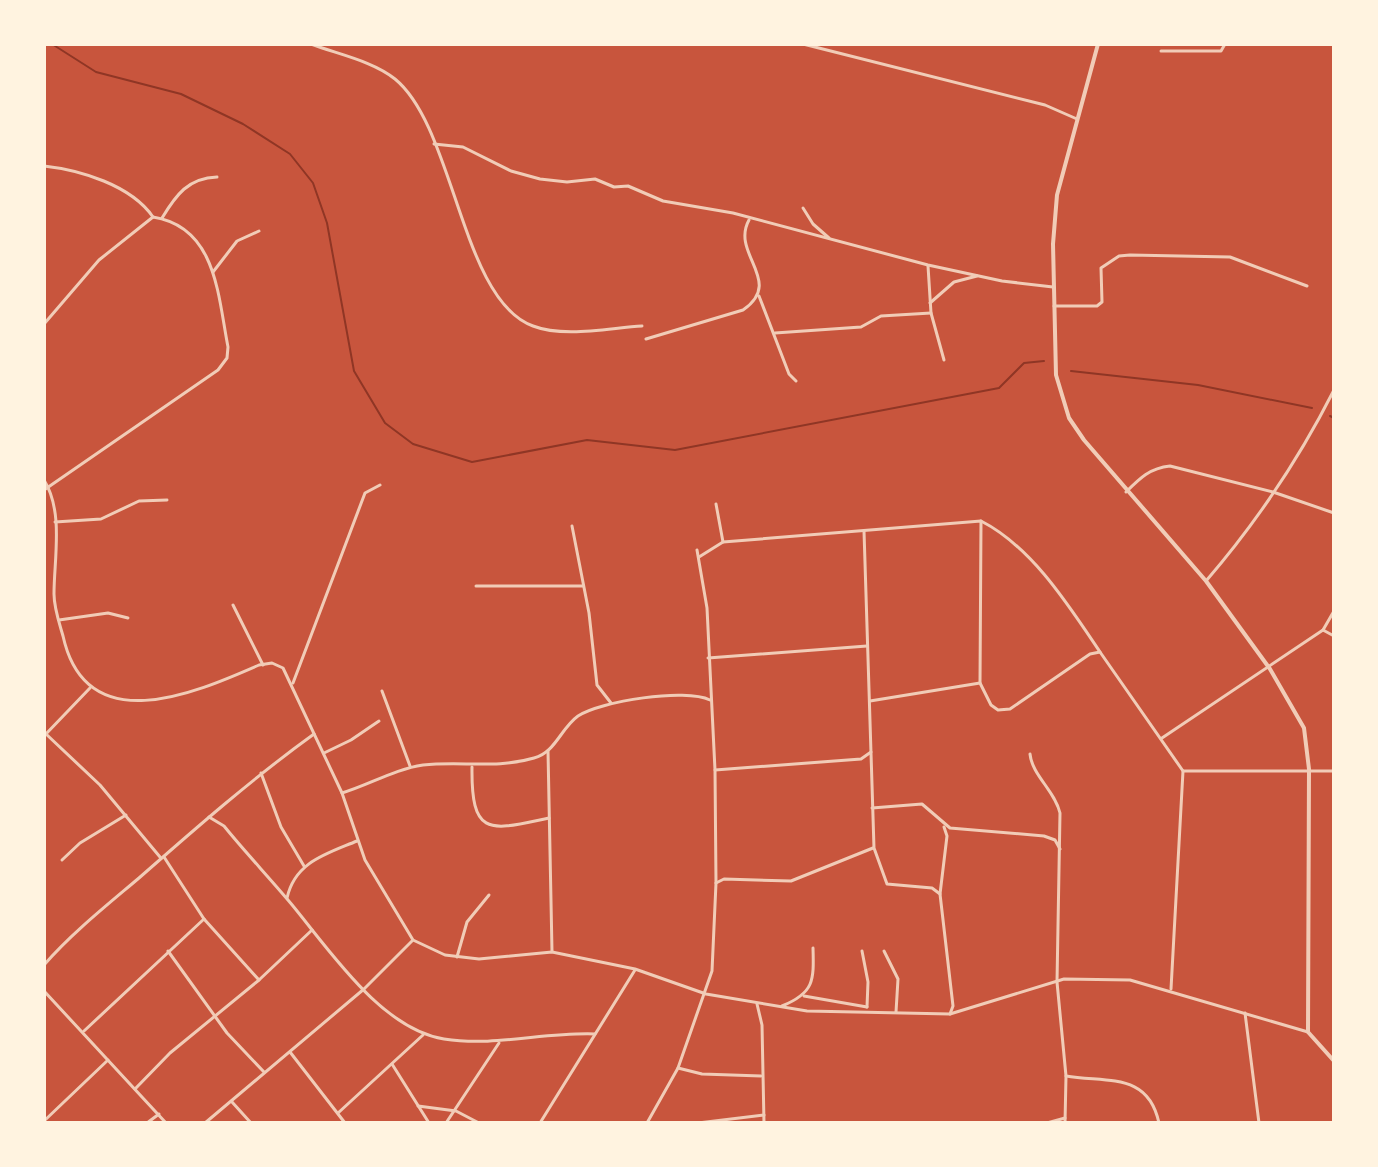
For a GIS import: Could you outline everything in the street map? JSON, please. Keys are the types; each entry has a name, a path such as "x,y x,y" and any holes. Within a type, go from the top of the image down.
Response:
{"street":[{"path":"311,44 398,81 412,100 434,144 487,280 503,306 529,325 558,331 642,326"},
{"path":"803,44 1045,105 1079,120"},
{"path":"1098,44 1057,195 1053,287 1056,375 1063,405 1084,440 1206,581 1270,669 1304,728 1309,769 1308,1032"},
{"path":"1161,51 1221,51 1225,44"},
{"path":"434,144 463,147 511,171 540,179 567,182 595,179 614,187 628,186 663,201 733,213 749,220 928,265 1053,287"},
{"path":"44,166 90,173 140,203 153,217 162,218 192,234 204,250 213,272 228,347 227,358 218,370 46,489"},
{"path":"162,218 177,194 193,181 217,177"},
{"path":"803,208 829,240"},
{"path":"44,324 99,260 153,217"},
{"path":"749,220 743,237 757,274 759,296 789,374 796,381"},
{"path":"213,272 237,241 259,231"},
{"path":"1054,306 1097,306 1102,302 1101,268 1119,256 1130,255 1230,257 1307,286"},
{"path":"928,265 931,313 944,360"},
{"path":"930,303 954,282 980,276"},
{"path":"646,339 743,310 759,296"},
{"path":"775,333 861,327 881,316 931,313"},
{"path":"1206,581 1294,463 1334,390"},
{"path":"1126,492 1143,475 1157,467 1170,466 1273,492 1334,513"},
{"path":"44,480 55,522 54,599 66,652 90,688 126,700 166,699 187,695 263,665 272,663 283,668 293,683 342,793 365,860 413,940 457,957 479,959 552,952 635,969 706,994 779,1007 950,1014 1057,982 1130,980 1171,989 1308,1032 1334,1061"},
{"path":"293,683 365,493 380,485"},
{"path":"55,522 101,519 139,501 167,500"},
{"path":"716,504 723,542"},
{"path":"699,557 723,542 981,521 999,530 1031,561 1100,652 1183,771 1171,989"},
{"path":"981,521 980,683 995,708 1010,709 1090,654 1100,652"},
{"path":"572,526 597,685 611,703"},
{"path":"864,531 874,848 887,884 932,888 940,894"},
{"path":"647,1123 678,1068 712,971 716,883 715,770 707,608 697,550"},
{"path":"476,586 583,586"},
{"path":"233,605 263,665"},
{"path":"1162,738 1270,669 1323,630 1334,611"},
{"path":"59,620 108,613 128,618"},
{"path":"1323,630 1334,636"},
{"path":"708,658 867,646"},
{"path":"870,701 980,683"},
{"path":"90,688 45,735 66,750 126,815 162,857 204,919 259,980"},
{"path":"382,691 411,768"},
{"path":"342,793 411,768 440,764 472,767 537,758 548,751 575,718 611,703 694,695 710,700"},
{"path":"324,753 379,721"},
{"path":"44,965 162,857 261,773 315,733"},
{"path":"548,751 552,952"},
{"path":"715,770 861,759 871,752"},
{"path":"1030,754 1058,806 1061,850 1057,982 1066,1076 1065,1120 1047,1123"},
{"path":"472,767 471,801 483,821 492,827 509,828 549,818"},
{"path":"1183,771 1334,771"},
{"path":"261,773 281,827 304,866"},
{"path":"872,808 922,804 944,826 947,836 940,894 953,1006 950,1014"},
{"path":"62,860 80,843 126,815"},
{"path":"209,817 224,826 364,989 404,1024 423,1034 499,1043 573,1033 595,1034"},
{"path":"944,826 1044,836 1055,840 1061,850"},
{"path":"287,898 296,875 304,866 358,840"},
{"path":"716,883 724,879 791,881 874,848"},
{"path":"457,957 463,946 467,922 489,895"},
{"path":"84,1031 204,919"},
{"path":"135,1089 170,1053 217,1017 312,930"},
{"path":"205,1123 364,989 413,940"},
{"path":"804,996 814,968 813,948"},
{"path":"168,951 227,1033 264,1072"},
{"path":"862,951 868,982 865,1009"},
{"path":"884,951 898,979 896,1012"},
{"path":"542,1122 635,969"},
{"path":"44,991 166,1123"},
{"path":"779,1007 804,996 865,1009"},
{"path":"757,1004 763,1038 761,1076 764,1123"},
{"path":"1245,1013 1259,1123"},
{"path":"338,1113 423,1034"},
{"path":"446,1123 499,1043"},
{"path":"290,1052 345,1123"},
{"path":"44,1121 108,1060"},
{"path":"392,1064 429,1123"},
{"path":"678,1068 702,1074 761,1076"},
{"path":"1066,1076 1118,1081 1139,1088 1155,1104 1159,1123"},
{"path":"232,1102 251,1123"},
{"path":"418,1106 456,1111 479,1123"},
{"path":"147,1123 159,1114"},
{"path":"698,1123 764,1115"}],"waterway":[{"path":"52,44 96,72 181,94 243,124 290,154 313,183 327,223 354,371 385,423 413,444 472,462 587,440 675,450 999,388 1024,363 1044,361"},
{"path":"1071,371 1198,385 1312,408"},
{"path":"1330,416 1334,418"}]}
